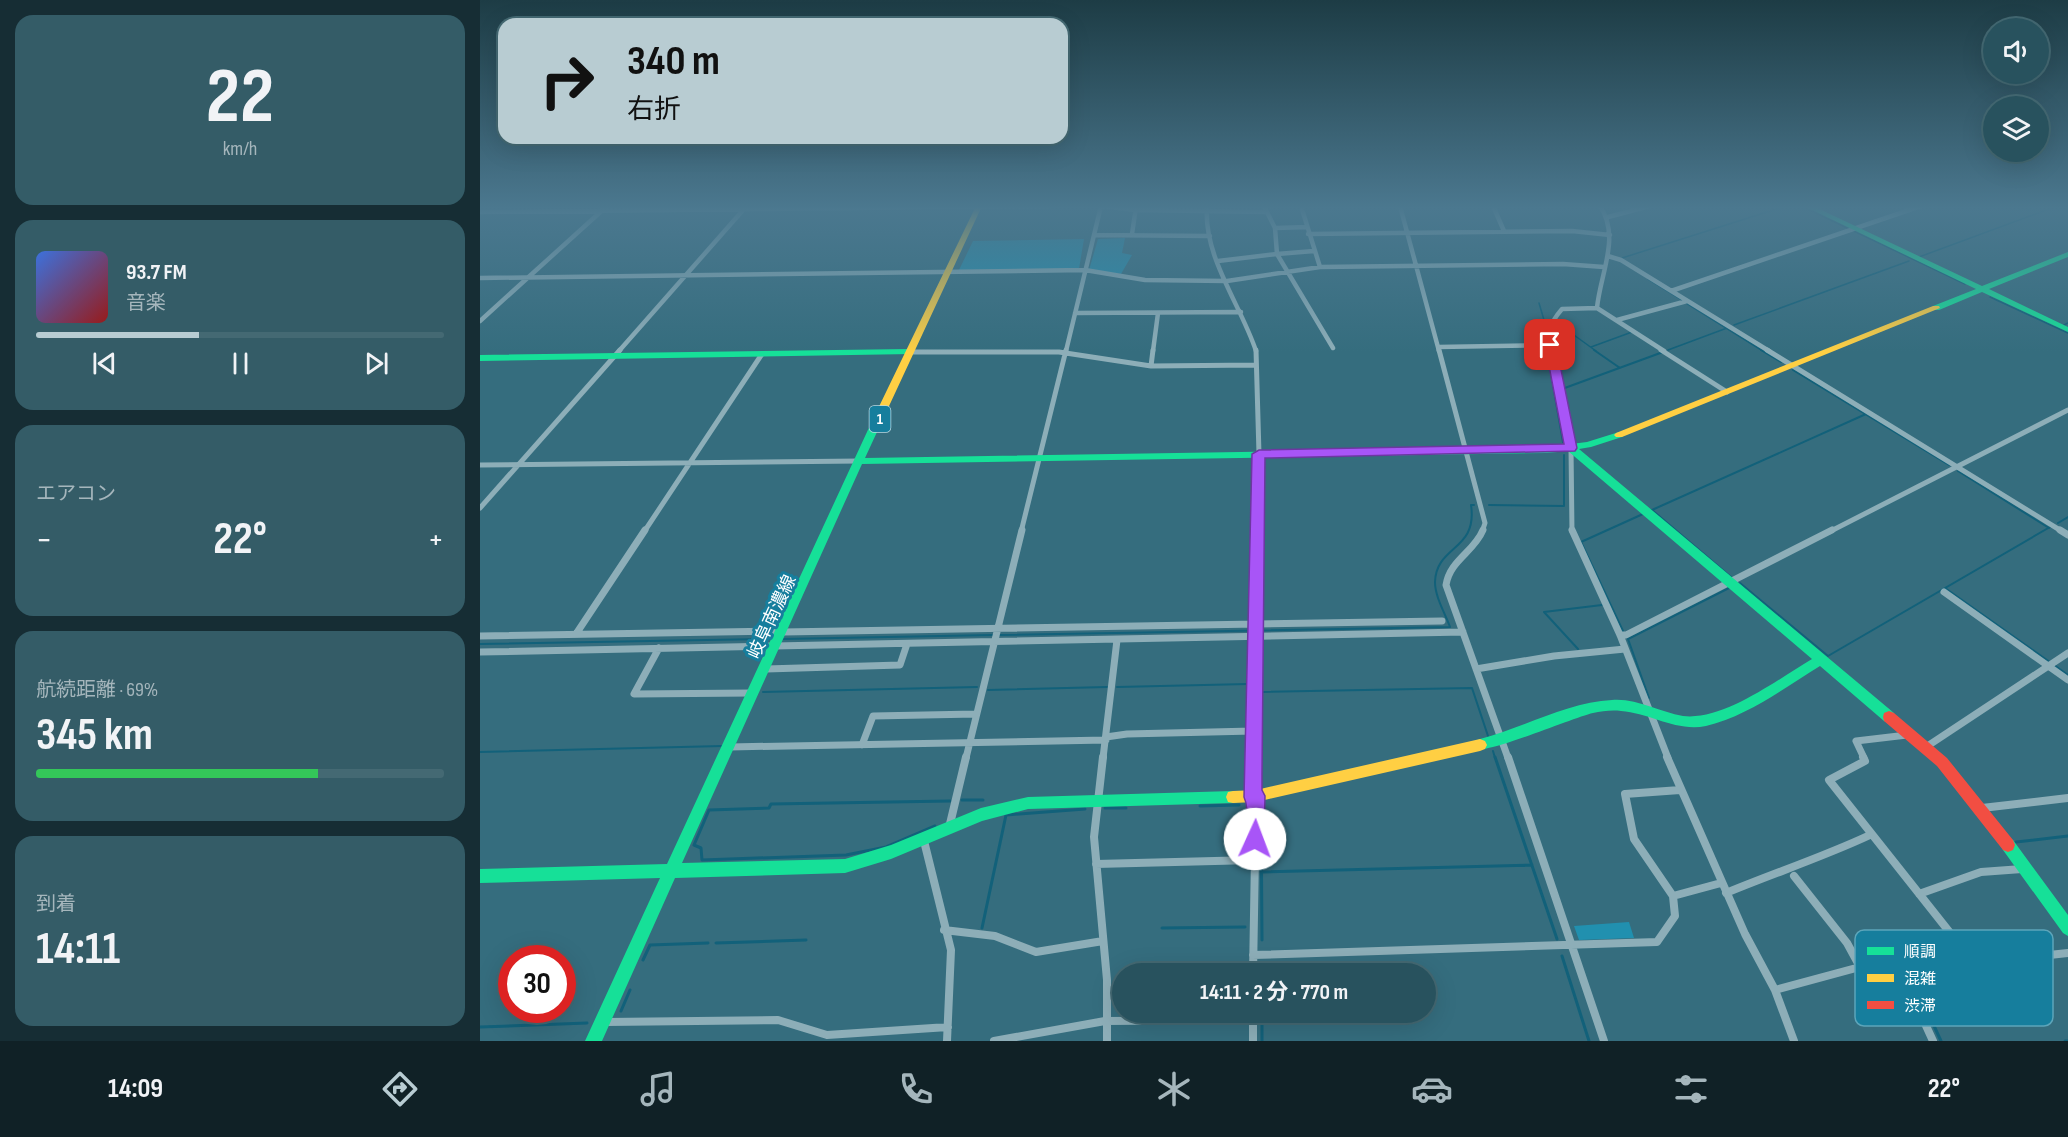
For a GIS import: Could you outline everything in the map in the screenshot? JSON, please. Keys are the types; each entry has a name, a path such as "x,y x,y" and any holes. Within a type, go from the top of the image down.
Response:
{"street":[{"path":"480,321 553,255"},
{"path":"480,508 703,255"},
{"name":"岐阜南濃線","path":"593,1041 755,693 909,352 957,255"},
{"path":"949,829 1089,255"},
{"path":"1216,255 1254,342 1256,365 1259,454 1255,630 1253,963"},
{"path":"1218,261 1272,255"},
{"path":"1277,255 1286,273 1333,348"},
{"path":"1315,255 1320,267"},
{"path":"1413,255 1485,523 1481,538 1450,567 1446,574 1446,585 1502,740 1604,1041"},
{"path":"1671,291 1779,255"},
{"path":"1906,255 2068,330"},
{"path":"480,465 690,464 1571,448 1612,438 2067,255"},
{"path":"1597,308 1608,256 1621,260 2068,535"},
{"path":"480,278 1085,270 1144,280 1227,281 1320,267 1563,264 1604,267"},
{"path":"1617,320 1687,301"},
{"path":"1727,392 1597,308 1567,307 1556,314 1548,333 1571,448 1571,529 1620,635 1680,790 1726,893 1775,990 1794,1041"},
{"path":"1075,313 1241,312"},
{"path":"1151,366 1158,313"},
{"path":"1438,347 1550,345"},
{"path":"480,358 1066,352 1151,366 1256,365"},
{"path":"576,634 762,354"},
{"path":"1620,635 1626,635 2068,410"},
{"path":"1571,448 1926,747 1959,780 1981,808 2068,928"},
{"path":"1944,592 2050,664 2068,680"},
{"path":"480,652 659,648 781,636 907,644 996,635 1117,640 1255,630 1422,627 1442,621"},
{"path":"480,636 576,634 996,635 1422,627 1463,632"},
{"path":"1107,1041 1105,1022 1107,980 1094,837 1117,640"},
{"path":"766,669 900,665 907,644"},
{"path":"659,648 634,694 755,693"},
{"path":"1476,669 1554,656 1625,649"},
{"path":"1926,747 2068,652"},
{"path":"480,876 844,866 886,857 1005,807 1099,801 1255,796 1502,740 1597,708 1613,705 1689,722 1707,721 1726,714 1821,659"},
{"path":"862,745 873,716 976,714"},
{"path":"730,747 969,743 1106,738 1127,734 1254,731"},
{"path":"1910,734 1856,741 1865,762 1829,780 1948,930"},
{"path":"1253,955 1657,942 1676,919 1677,910 1673,896 1634,839 1625,794 1680,790"},
{"path":"1981,808 2068,798"},
{"path":"1726,893 1802,862 1818,860 1870,834"},
{"path":"924,841 944,930 951,950 947,1041"},
{"path":"1096,864 1254,860"},
{"path":"1919,894 1981,872 2026,868"},
{"path":"1794,876 1847,943 1855,959"},
{"path":"1673,896 1722,883"},
{"path":"944,930 995,936 1036,952 1103,941"},
{"path":"2053,955 2068,953"},
{"path":"1775,990 1820,980 1855,966"},
{"path":"602,1022 778,1020 827,1035 948,1027"},
{"path":"994,1041 1112,1022"},
{"path":"1253,1023 1253,1041"},
{"path":"1926,1026 1933,1041"}],"shaded area":[{"path":"966,255 1081,255 1079,269 959,270"},
{"path":"1093,255 1132,255 1121,274 1089,270"},
{"path":"1629,922 1634,938 1579,940 1574,926"}],"waterway":[{"path":"1622,258 1633,255"},
{"path":"1903,255 1965,284"},
{"path":"1919,257 1926,255"},
{"path":"1734,325 1909,261"},
{"path":"1648,279 1682,300"},
{"path":"1990,297 2068,333"},
{"path":"1539,303 1544,320 1546,344"},
{"path":"1686,303 1726,328"},
{"path":"2064,325 2068,323"},
{"path":"1668,350 1726,328"},
{"path":"1726,328 1763,351"},
{"path":"1567,330 1596,351"},
{"path":"1591,347 1632,332"},
{"path":"1547,347 1548,351"},
{"path":"1547,350 1563,442"},
{"path":"1594,350 1620,368"},
{"path":"1761,350 1781,362"},
{"path":"1620,368 1663,352"},
{"path":"1562,389 1620,368"},
{"path":"1793,370 1866,414"},
{"path":"1731,577 1652,510 1866,414"},
{"path":"1866,414 1949,465"},
{"path":"1489,505 1564,506 1564,455"},
{"path":"1958,471 2049,528"},
{"path":"999,635 1450,627 1437,593 1435,582 1437,570 1442,561 1463,540 1472,520 1471,505 1474,505"},
{"path":"1623,631 1581,542 1643,514"},
{"path":"2058,523 2068,517"},
{"path":"1945,588 2049,528"},
{"path":"1740,583 1828,656 1945,588"},
{"path":"1649,698 1628,639 1729,588"},
{"path":"1945,588 2068,675"},
{"path":"1578,649 1544,612 1602,605"},
{"path":"783,639 993,635"},
{"path":"480,644 771,639"},
{"path":"1117,687 1248,684"},
{"path":"763,692 977,687"},
{"path":"988,690 1107,687"},
{"path":"1260,758 1261,692 1472,688 1488,736"},
{"path":"480,752 722,746"},
{"path":"1493,751 1495,758"},
{"path":"1495,757 1532,865"},
{"path":"1260,758 1260,784"},
{"path":"962,800 983,800"},
{"path":"935,826 886,847 846,855 702,860 701,848 694,845 709,810 769,808 771,804 950,801"},
{"path":"1200,806 1239,805"},
{"path":"1261,806 1262,940"},
{"path":"1105,808 1126,808"},
{"path":"982,928 1006,815 1085,809"},
{"path":"2016,842 2068,836"},
{"path":"1262,872 1532,865"},
{"path":"1532,865 1557,939"},
{"path":"1162,928 1245,927"},
{"path":"716,943 806,940"},
{"path":"643,960 650,945 708,943"},
{"path":"1562,956 1589,1041"},
{"path":"621,1011 630,990"},
{"path":"480,1027 587,1023"},
{"path":"1262,1023 1262,1041"},
{"path":"1934,1026 1941,1041"}],"traffic: fast":[{"path":"1909,255 2068,330"},
{"path":"1936,308 2067,255"},
{"path":"480,358 909,352"},
{"path":"593,1041 878,419"},
{"path":"861,461 1547,450 1588,445 1619,435"},
{"path":"1571,448 1889,717"},
{"path":"1480,745 1561,717 1611,705 1630,707 1681,721 1706,720 1740,708 1821,659"},
{"path":"480,876 845,866 891,852 981,815 1028,803 1233,797"},
{"path":"2008,845 2068,928"}],"traffic: slow":[{"path":"878,419 956,255"},
{"path":"1619,435 1936,308"},
{"path":"1233,797 1256,796 1480,745"}],"traffic: jam":[{"path":"1889,717 1942,762 2008,845"}],"route":[{"path":"1255,839 1256,796 1253,797 1253,775 1259,454 1571,448 1550,345"}]}
